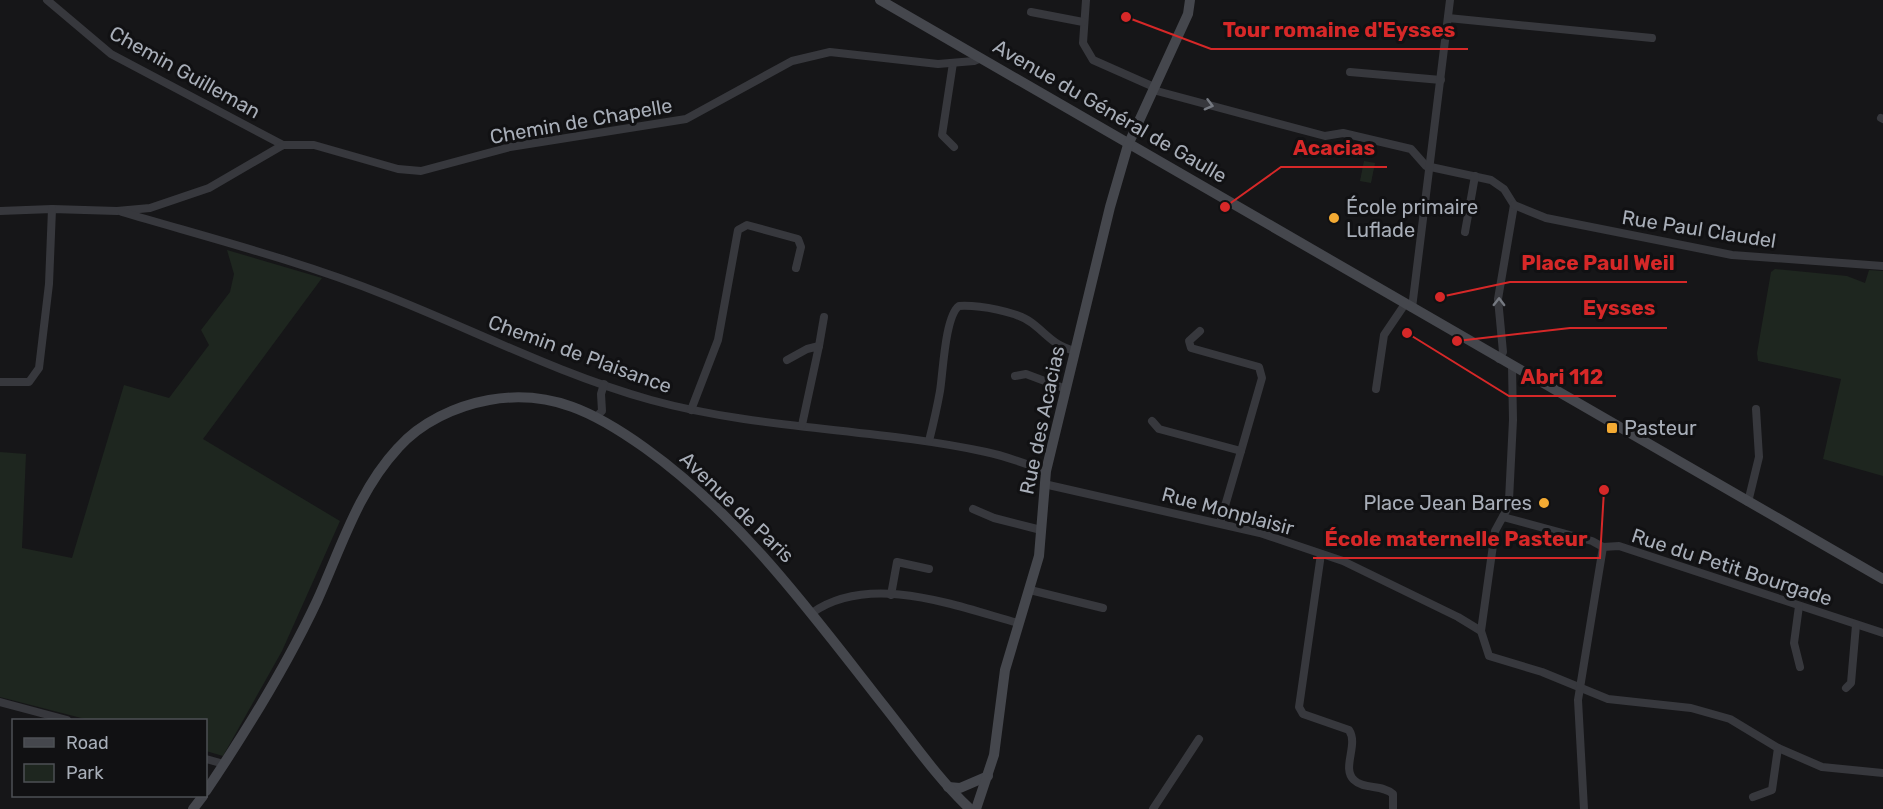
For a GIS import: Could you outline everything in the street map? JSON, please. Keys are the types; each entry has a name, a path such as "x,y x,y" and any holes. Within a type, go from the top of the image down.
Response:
{"main road":[{"name":"Avenue du Général de Gaulle","path":"880,0 1883,579"},
{"name":"Rue des Acacias","path":"976,809 994,756 1005,670 1040,556 1046,471 1128,145 1188,14 1190,0"},
{"name":"Avenue de Paris","path":"207,790 280,673 316,603 361,500 399,446 423,427 448,412 475,403 502,398 544,400 565,404 597,416 682,475 760,552 812,613 948,788 970,809"},
{"path":"948,788 960,788 988,776"}],"street":[{"name":"Chemin Guilleman","path":"47,0 111,54 283,145"},
{"path":"1086,0 1083,43 1093,60 1154,89 1325,136 1343,133 1411,149 1426,166 1491,180 1504,189 1514,205 1498,299 1503,351 1499,359"},
{"path":"1376,389 1384,335 1409,306 1431,167 1450,0"},
{"path":"1031,12 1083,22"},
{"path":"1448,18 1652,38"},
{"name":"Chemin de Chapelle","path":"283,145 314,145 398,169 421,171 510,147 686,120 792,61 813,55 830,52 938,64 974,61 981,58"},
{"path":"953,63 942,135 954,147"},
{"path":"1350,72 1441,80"},
{"path":"0,211 52,208 117,211 150,208 209,188 283,145"},
{"path":"1465,232 1475,176"},
{"name":"Rue Paul Claudel","path":"1514,205 1546,218 1732,255 1883,266"},
{"path":"0,382 28,382 39,368 49,284 52,208"},
{"name":"Chemin de Plaisance","path":"117,211 277,258 385,294 515,352 604,384 692,410 929,441 988,452 1046,471"},
{"path":"692,410 718,340 738,230 747,225 759,226 798,238 801,247 796,268"},
{"path":"929,441 955,308 959,306 1019,317 1033,324 1050,341 1075,351"},
{"path":"802,425 824,317"},
{"path":"1200,331 1189,341 1191,348 1260,367 1262,378 1220,523"},
{"path":"787,360 807,349 819,346"},
{"path":"1512,366 1511,474 1507,509 1495,531 1481,631 1489,656 1542,672 1608,699 1645,702 1713,713 1739,723 1778,748 1822,766 1883,773"},
{"path":"1015,376 1026,374 1066,389"},
{"path":"597,416 602,411 601,394 604,384"},
{"path":"1748,502 1760,457 1756,409"},
{"path":"1152,421 1159,429 1241,451"},
{"name":"Rue Monplaisir","path":"1044,484 1260,533 1368,573 1458,617 1481,631"},
{"path":"973,509 994,518 1041,530"},
{"name":"Rue du Petit Bourgade","path":"1503,517 1570,537 1592,541 1603,548 1619,546 1883,633"},
{"path":"1584,809 1579,687 1603,548"},
{"path":"1321,554 1298,700 1299,707 1304,714 1349,730 1354,743 1349,770 1351,777 1361,784 1388,789 1393,794 1393,809"},
{"path":"891,595 897,562 929,569"},
{"path":"1030,590 1103,608"},
{"path":"812,613 840,598 891,595 928,600 1018,623"},
{"path":"1799,606 1794,643 1800,667"},
{"path":"1846,688 1851,683 1856,625"},
{"path":"0,702 63,719"},
{"path":"1154,809 1199,739"},
{"path":"1753,797 1772,790 1778,748"},
{"path":"207,759 224,764"}],"green space":[{"path":"1364,161 1375,163 1371,183 1360,181"},
{"path":"227,250 322,278 203,439 340,521 282,651 223,756 207,751 207,719 85,719 0,697 0,452 26,454 22,548 72,558 124,385 169,398 209,345 201,330 230,292 234,274"},
{"path":"1775,269 1847,276 1865,283 1869,270 1883,271 1883,476 1823,459 1841,379 1758,361 1757,353 1771,272"}],"place":[{"name":"Tour romaine d'Eysses","path":"1126,17"},
{"name":"Acacias","path":"1225,207"},
{"name":"École primaire Luflade","path":"1334,218"},
{"name":"Place Paul Weil","path":"1440,297"},
{"name":"Abri 112","path":"1407,333"},
{"name":"Eysses","path":"1457,341"},
{"name":"Pasteur","path":"1612,428"},
{"name":"École maternelle Pasteur","path":"1604,490"},
{"name":"Place Jean Barres","path":"1544,503"}]}
